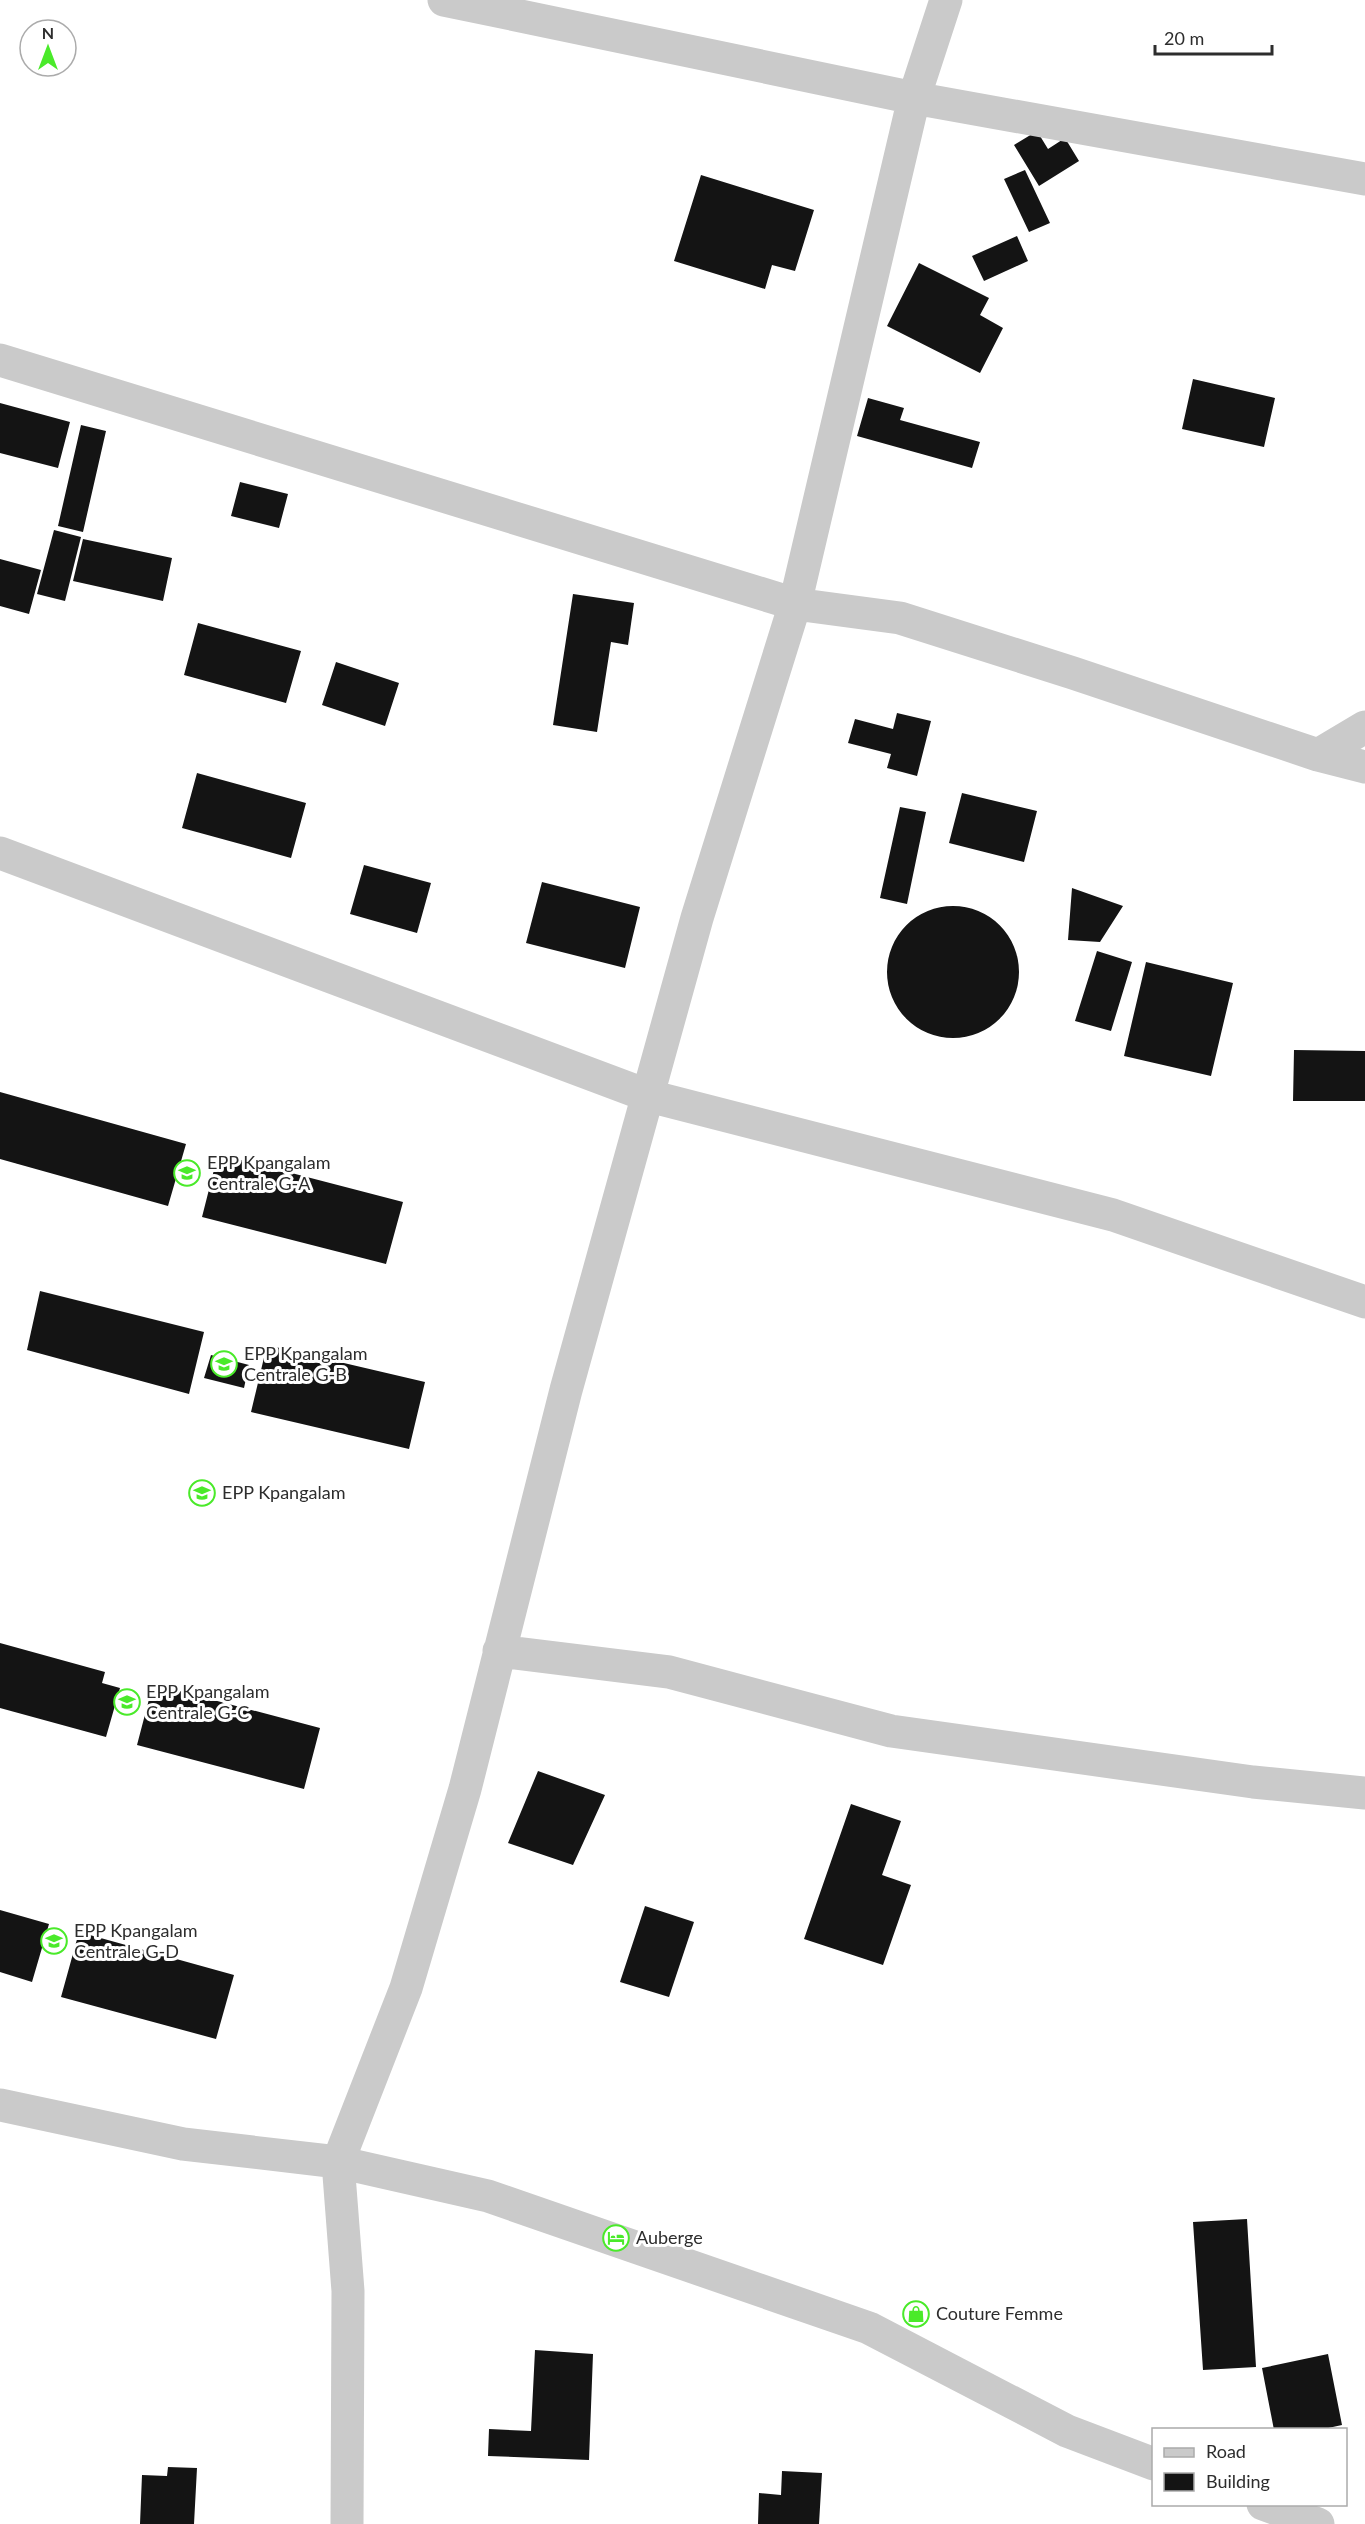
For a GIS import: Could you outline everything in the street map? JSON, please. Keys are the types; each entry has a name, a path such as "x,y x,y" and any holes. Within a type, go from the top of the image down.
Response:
{"street":[{"path":"444,0 914,98 1365,178"},
{"path":"347,2524 348,2291 338,2163 406,1988 465,1789 566,1390 697,918 795,604 914,98 946,0"},
{"path":"0,360 795,604 900,618 1318,755 1365,767"},
{"path":"1318,755 1365,727"},
{"path":"0,853 649,1096 1113,1215 1365,1302"},
{"path":"499,1651 669,1672 891,1731 1252,1782 1365,1793"},
{"path":"0,2105 183,2144 338,2163 488,2196 869,2328 1067,2431 1152,2463"},
{"path":"1266,2506 1318,2524"}],"building":[{"path":"1037,131 1048,149 1065,138 1079,161 1039,186 1014,145"},
{"path":"1025,170 1050,223 1029,232 1004,179"},
{"path":"701,175 814,210 795,271 772,265 765,289 674,261"},
{"path":"1017,236 1028,261 984,281 972,256"},
{"path":"919,263 989,298 980,315 1003,328 980,373 887,326"},
{"path":"1193,379 1275,398 1264,447 1182,429"},
{"path":"868,398 904,408 900,420 980,442 972,468 857,436"},
{"path":"0,403 70,422 58,468 0,453"},
{"path":"81,425 106,431 83,532 58,526"},
{"path":"240,482 288,494 279,528 231,516"},
{"path":"54,530 81,537 65,601 37,594"},
{"path":"83,539 172,558 163,601 73,581"},
{"path":"0,559 41,570 29,614 0,606"},
{"path":"573,594 634,603 628,645 611,642 597,732 553,725"},
{"path":"198,623 301,651 286,703 184,675"},
{"path":"336,662 399,683 385,726 322,705"},
{"path":"897,713 931,721 917,776 887,768 891,754 848,743 855,719 893,729"},
{"path":"197,773 306,803 291,858 182,828"},
{"path":"962,793 1037,811 1024,862 949,843"},
{"path":"900,807 926,812 907,904 880,898"},
{"path":"364,865 431,883 417,933 350,914"},
{"path":"542,882 640,907 625,968 526,943"},
{"path":"1072,888 1123,906 1100,942 1068,940"},
{"path":"953,906 978,911 999,926 1014,947 1019,972 1014,997 999,1018 978,1033 953,1038 928,1033 907,1018 892,997 887,972 892,947 907,926 928,911"},
{"path":"1097,951 1132,962 1111,1031 1075,1021"},
{"path":"1146,962 1233,983 1211,1076 1124,1056"},
{"path":"1294,1050 1365,1051 1365,1101 1293,1101"},
{"path":"0,1092 186,1144 168,1206 0,1159"},
{"path":"218,1154 403,1202 386,1264 202,1217"},
{"path":"40,1291 204,1332 189,1394 27,1350"},
{"path":"267,1345 425,1382 409,1449 251,1412"},
{"path":"211,1355 249,1365 244,1388 204,1378"},
{"path":"0,1643 105,1672 102,1683 120,1688 106,1737 0,1708"},
{"path":"153,1684 320,1728 304,1789 137,1745"},
{"path":"538,1771 605,1795 573,1865 508,1843"},
{"path":"851,1804 901,1821 882,1875 911,1885 883,1965 804,1939"},
{"path":"645,1906 694,1922 669,1997 620,1982"},
{"path":"0,1910 49,1924 32,1982 0,1972"},
{"path":"79,1932 234,1975 216,2039 61,1997"},
{"path":"1247,2219 1256,2367 1203,2370 1193,2222"},
{"path":"535,2350 593,2354 589,2460 488,2456 489,2429 531,2431"},
{"path":"1328,2354 1342,2425 1328,2428 1274,2428 1262,2368"},
{"path":"168,2467 197,2468 194,2524 140,2524 142,2475 167,2476"},
{"path":"782,2471 822,2473 819,2524 758,2524 759,2493 781,2495"}],"place":[{"name":"EPP Kpangalam Centrale G-A","path":"187,1173"},
{"name":"EPP Kpangalam Centrale G-B","path":"224,1364"},
{"name":"EPP Kpangalam","path":"202,1493"},
{"name":"EPP Kpangalam Centrale G-C","path":"127,1702"},
{"name":"EPP Kpangalam Centrale G-D","path":"54,1941"},
{"name":"Auberge","path":"616,2238"},
{"name":"Couture Femme","path":"916,2314"}]}
